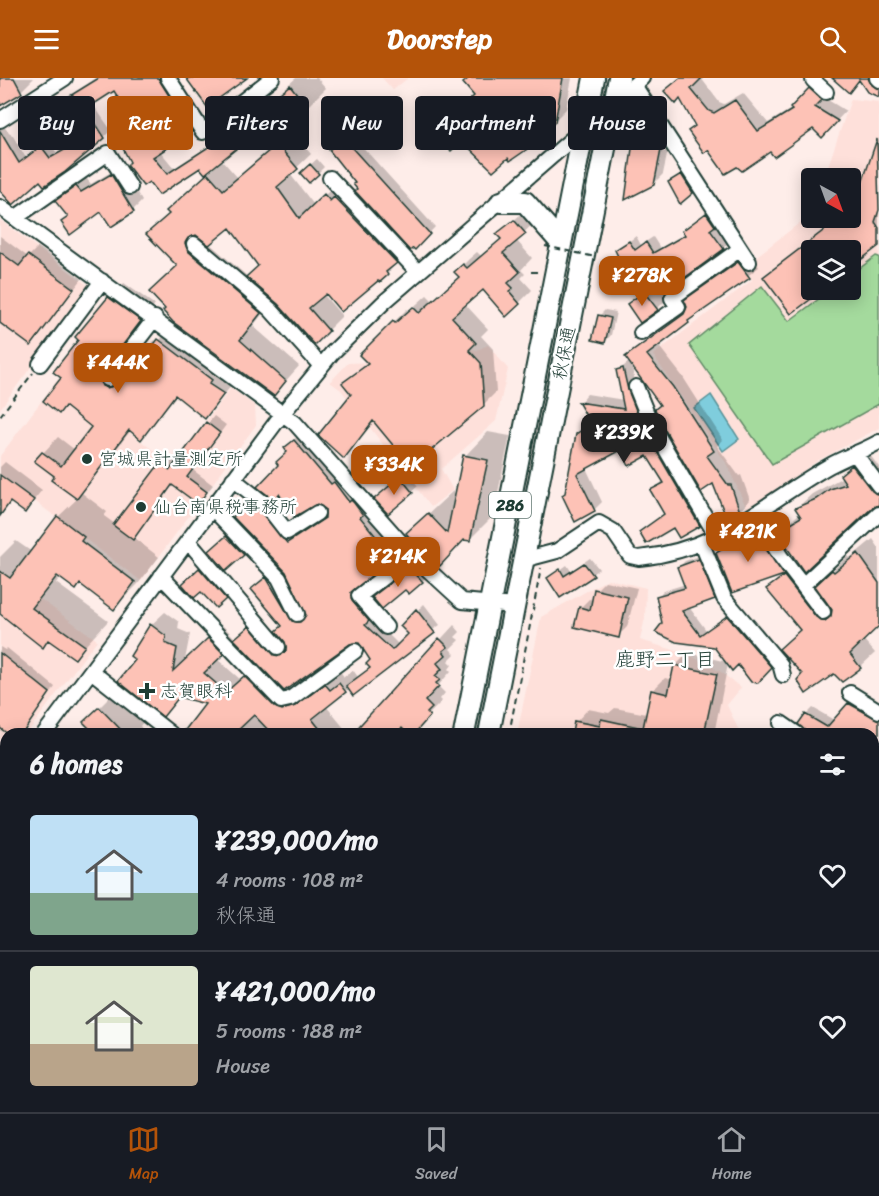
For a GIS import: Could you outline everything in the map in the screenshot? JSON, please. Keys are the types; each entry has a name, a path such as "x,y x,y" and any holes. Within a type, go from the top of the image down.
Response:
{"highway":[{"name":"秋保通","path":"591,96 594,78"},
{"name":"秋保通","path":"619,96 631,80"},
{"name":"秋保通","path":"465,728 491,603 553,245 579,150"},
{"name":"秋保通","path":"490,728 604,150"},
{"path":"501,202 525,202 553,245"}],"street":[{"path":"0,120 65,78"},
{"path":"168,78 203,132 272,78"},
{"path":"815,78 813,80 826,92"},
{"path":"631,80 749,262"},
{"path":"48,728 233,479 321,366 360,324 568,144"},
{"path":"15,218 108,153 130,187"},
{"path":"330,178 418,272"},
{"path":"0,207 295,423 412,555 462,601 514,606"},
{"path":"194,244 271,309 321,366"},
{"path":"641,333 678,307 672,298 740,249"},
{"path":"40,364 102,281"},
{"path":"108,379 154,318"},
{"path":"636,387 651,424 717,537"},
{"path":"523,561 557,550 599,523 613,531 630,556 639,558 702,544 755,516 830,466 879,442"},
{"path":"856,455 879,486"},
{"path":"233,479 266,505 287,532 317,513"},
{"path":"212,508 279,578 297,614"},
{"path":"803,585 879,514"},
{"path":"755,516 823,612"},
{"path":"188,541 278,647"},
{"path":"702,544 724,598 780,664 783,675"},
{"path":"386,627 359,596 412,555"},
{"path":"161,576 280,701 290,699 355,651"},
{"path":"91,671 163,728"},
{"path":"850,693 879,711"},
{"path":"781,723 788,728"}],"path":[{"path":"553,245 595,257"},
{"path":"531,272 538,274 539,270"},
{"path":"0,416 40,364"},
{"path":"510,728 543,556"}],"shaded area":[{"path":"382,78 408,78 393,90"},
{"path":"851,99 879,102 879,428 819,460 747,509 726,463 653,355 752,280 744,266 801,222 801,228 861,228 861,168 827,168"},
{"path":"0,220 90,287 0,409"},
{"path":"447,344 477,350 488,345 508,369 496,421 441,469 453,490 431,507 341,390 330,382 348,363 375,362"},
{"path":"58,379 173,465 231,388 255,406 256,425 141,581 0,475 0,456"},
{"path":"0,570 97,640 31,728 0,728"},
{"path":"608,579 646,588 645,618 640,640 687,654 721,672 741,688 727,705 738,728 518,728 541,617"}],"green space":[{"path":"876,256 879,257 879,404 772,464 689,345 762,286 789,321 817,300 861,300 861,267"}],"water":[{"path":"711,395 739,439 723,451 694,408"}],"building":[{"path":"0,78 14,78 22,93 0,106"},
{"path":"99,78 158,78 169,96 117,96 114,91 95,103 95,96 70,96"},
{"path":"186,78 247,78 222,96 205,96 205,104"},
{"path":"469,78 563,78 556,116 556,96 474,96 463,83"},
{"path":"680,78 702,78 691,89 709,111 714,113 735,100 758,131 792,110 790,108 809,88 822,100 815,107 838,121 822,138 813,129 774,157 770,152 742,171 737,167 725,174 708,150 704,153 688,131 695,126 680,99 676,104 664,91"},
{"path":"832,78 868,78 871,84 879,90 879,97 867,92 859,80 849,93"},
{"path":"290,85 299,96 276,96"},
{"path":"95,123 105,138 95,146"},
{"path":"0,131 19,163 36,150 44,150 50,158 64,150 91,150 44,186 40,181 13,205 0,191"},
{"path":"877,139 879,210 875,222 879,228 879,246 861,260 861,240 811,240 827,228 861,228 861,186"},
{"path":"205,149 235,150 205,174 200,168 159,195 149,182 143,186 127,165 130,162 124,150 164,150 153,157 167,174"},
{"path":"270,150 282,150 298,169 277,187 299,218 324,194 330,201 334,197 397,263 386,272 388,275 380,282 378,281 341,312 326,294 309,308 329,331 315,345 278,304 246,277 258,266 230,228 209,245 196,235 188,238 185,243 188,251 261,313 240,340 286,381 274,396 173,322 163,311 165,309 149,292 177,266 146,234 169,214 166,211 208,173 223,190"},
{"path":"329,150 354,150 430,234 415,250 413,248 410,251 355,191 357,189 353,184 355,183"},
{"path":"471,150 526,150 510,161 508,158 493,171"},
{"path":"632,150 661,150 654,185 625,200"},
{"path":"310,164 319,174 309,183 300,173"},
{"path":"111,174 134,212 111,227 101,212 70,235 61,222 68,217 55,201 76,186 81,192"},
{"path":"681,174 693,193 680,204 668,182"},
{"path":"706,213 715,226 710,230 724,249 683,279 667,260 648,272 651,276 632,286 615,250 629,241 635,250 646,242 653,253 685,235 682,231"},
{"path":"514,220 526,234 503,253 520,272 508,283 513,288 509,291 520,304 506,317 483,290 452,317 476,343 469,350 481,363 484,406 411,467 373,421 344,459 318,435 351,394 342,383 368,364 359,355 393,321 395,323 413,307 419,313 459,277 454,272 463,264 467,268 501,239 496,234"},
{"path":"801,248 801,300 810,300 791,314 763,277"},
{"path":"0,252 19,266 28,255 74,289 31,346 0,323"},
{"path":"738,262 750,278 688,321 689,323 647,355 673,387 714,451 707,456 728,485 731,485 740,512 726,517 713,484 701,492 659,420 655,409 660,405 625,357 684,314 687,307 684,300"},
{"path":"644,292 658,310 640,323 627,304"},
{"path":"108,297 141,321 101,374 99,378 102,386 107,388 115,385 140,352 140,363 158,339 212,380 209,384 224,394 205,419 175,395 141,440 129,430 77,499 51,480 54,476 34,461 42,452 61,466 91,427 65,406 59,414 43,401 61,378 53,372 78,340 75,337"},
{"path":"598,315 611,318 605,343 592,340"},
{"path":"623,368 628,390 643,428 700,526 679,538 673,528 646,544 639,532 664,514 650,490 664,483 647,456 629,466 621,450 577,474 595,511 575,522 562,495 565,493 576,434 591,424 578,402 624,409 616,370"},
{"path":"206,422 220,433 187,477 207,492 198,504 172,485 133,540 113,525 160,463 170,470"},
{"path":"294,440 331,484 334,482 349,502 351,500 354,503 363,515 360,517 387,550 393,553 396,550 399,554 351,592 352,601 369,621 365,625 392,650 408,634 400,626 416,609 435,633 353,696 346,686 370,668 366,664 370,660 359,643 350,644 284,691 234,639 249,626 274,655 280,656 286,651 285,642 276,631 282,626 251,589 266,577 292,621 300,622 306,615 286,572 233,517 246,501 260,511 287,543 325,518 325,509 317,504 294,517 279,494 274,500 257,487 278,465 276,462 287,452 284,448"},
{"path":"463,455 488,460 470,541 464,540 440,566 419,546 417,547 406,533 428,513 447,533"},
{"path":"852,465 872,491 879,495 879,505 873,507 804,572 776,532 801,517 795,508 816,499 830,489 846,484 840,475"},
{"path":"0,475 34,500 25,513 10,502 0,516"},
{"path":"400,477 413,493 388,514 374,499"},
{"path":"57,516 84,537 81,541 135,582 114,610 80,584 76,590 57,576 32,608 85,646 75,659 48,640 43,648 0,614 0,571 10,578"},
{"path":"753,530 784,575 732,593 716,553"},
{"path":"226,536 244,555 226,571 209,551"},
{"path":"858,553 879,583 879,626 850,654 861,668 842,682 834,674 806,694 797,680 802,674 779,649 800,630 766,589 784,576 816,617 825,621 831,616 832,610 815,586 832,570 834,572"},
{"path":"699,559 715,599 682,611 700,635 727,616 772,668 758,683 751,682 738,665 732,671 714,647 676,642 655,632 662,623 656,596 685,588 677,567"},
{"path":"584,563 594,576 560,598 547,578 560,569 564,576"},
{"path":"199,568 226,599 216,608 201,592 194,598 182,584"},
{"path":"410,568 423,582 409,594 405,590 382,609 372,597"},
{"path":"594,589 628,597 619,638 574,627 579,607 590,610"},
{"path":"150,624 166,636 165,643 177,648 173,671 208,638 224,654 204,673 226,692 244,676 275,707 282,710 295,706 325,684 330,690 339,683 346,692 312,719 319,728 266,728 254,715 240,728 187,728 205,704 179,697 163,717 118,681 135,660 130,656"},
{"path":"439,638 448,647 443,651 446,655 437,663 442,669 435,676 440,680 436,683 439,686 425,701 432,708 427,713 430,716 419,728 357,728"},
{"path":"0,653 50,693 26,728 0,728"},
{"path":"674,665 717,674 705,728 643,728 651,690 668,694"},
{"path":"848,703 879,720 879,728 801,728 798,724 805,714 827,727"},
{"path":"99,707 119,728 89,728 83,722"},
{"path":"601,719 643,728 573,728 574,721 600,726"}],"place":[{"name":"宮城県計量測定所","path":"87,459"},
{"name":"仙台南県税事務所","path":"141,507"},
{"name":"志賀眼科","path":"147,691"}],"district":[{"name":"鹿野二丁目","path":"665,659"}]}
